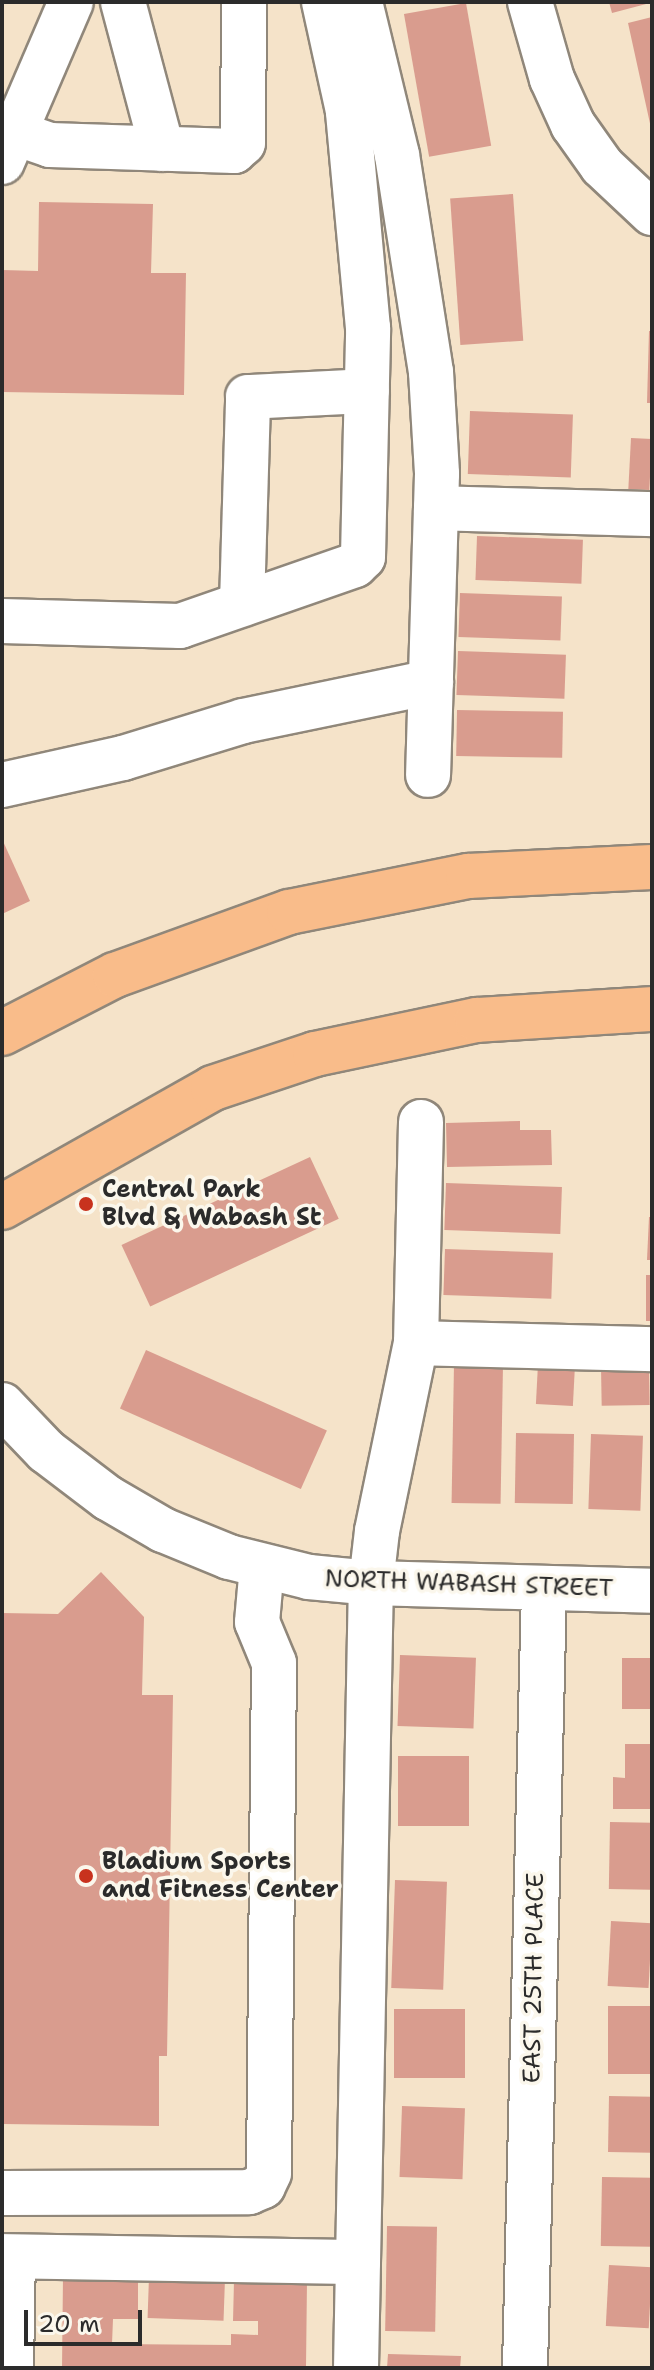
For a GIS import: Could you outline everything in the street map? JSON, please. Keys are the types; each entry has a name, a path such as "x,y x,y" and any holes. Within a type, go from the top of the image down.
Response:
{"main road":[{"path":"2,1033 115,975 289,912 468,876 652,867"},
{"path":"2,1207 213,1088 315,1054 477,1020 652,1009"}],"street":[{"path":"71,2 8,148 50,145 234,151 243,143 244,2"},
{"path":"123,2 162,149"},
{"path":"2,621 180,626 355,565 363,557 368,328 348,111 324,2"},
{"path":"360,2 397,155 420,279 431,372 436,508 428,775"},
{"path":"530,2 552,79 573,125 602,166 652,213"},
{"path":"242,604 248,397 367,391"},
{"path":"436,508 652,514"},
{"path":"2,785 123,758 243,721 431,682"},
{"path":"356,2368 371,1583 377,1531 416,1343 421,1122"},
{"path":"416,1343 652,1349"},
{"name":"NORTH WABASH STREET","path":"2,1405 46,1451 108,1498 205,1549 262,1566 371,1583 652,1591"},
{"path":"2,2193 249,2192 263,2186 269,2173 274,1663 257,1622 262,1566"},
{"name":"EAST 25TH PLACE","path":"525,2368 544,1588"},
{"path":"11,2368 8,2256 358,2262"}],"building":[{"path":"609,2 650,2 650,3 612,13"},
{"path":"466,3 491,146 429,157 404,14"},
{"path":"652,17 652,128 651,128 628,23"},
{"path":"513,194 523,341 460,345 450,198"},
{"path":"39,202 153,204 151,273 186,273 184,395 2,392 2,270 38,271"},
{"path":"649,331 652,331 652,403 647,403"},
{"path":"470,411 573,415 571,478 468,474"},
{"path":"631,438 652,439 649,490 628,489"},
{"path":"477,536 583,540 581,584 475,580"},
{"path":"460,593 562,597 560,641 458,637"},
{"path":"458,651 566,655 564,699 456,695"},
{"path":"457,710 563,712 562,758 456,756"},
{"path":"2,839 30,901 2,914"},
{"path":"520,1121 520,1130 551,1130 552,1165 447,1167 446,1123"},
{"path":"310,1157 339,1219 150,1307 121,1245"},
{"path":"446,1183 562,1187 560,1234 444,1230"},
{"path":"649,1217 652,1217 652,1260 647,1260"},
{"path":"445,1249 553,1253 551,1299 443,1295"},
{"path":"646,1275 652,1275 652,1321 646,1321"},
{"path":"146,1350 327,1431 301,1489 120,1408"},
{"path":"454,1364 503,1365 501,1504 452,1503"},
{"path":"538,1364 575,1366 573,1406 536,1404"},
{"path":"649,1366 650,1405 602,1406 601,1367"},
{"path":"516,1433 574,1434 573,1504 515,1503"},
{"path":"591,1434 643,1436 640,1511 588,1509"},
{"name":"Bladium Sports and Fitness Center","path":"101,1572 144,1617 142,1695 173,1695 167,2056 159,2056 159,2126 2,2124 2,1613 58,1614"},
{"path":"400,1655 476,1658 473,1729 398,1726"},
{"path":"622,1658 652,1658 652,1709 622,1709"},
{"path":"625,1744 652,1744 652,1809 613,1809 613,1777 625,1778"},
{"path":"398,1756 469,1756 469,1826 398,1826"},
{"path":"610,1822 652,1823 651,1890 609,1889"},
{"path":"395,1880 447,1882 443,1990 391,1988"},
{"path":"611,1921 652,1923 649,1988 608,1986"},
{"path":"608,2006 652,2006 652,2074 608,2074"},
{"path":"394,2009 465,2009 465,2078 394,2078"},
{"path":"609,2096 652,2097 651,2153 608,2152"},
{"path":"402,2106 465,2108 462,2179 400,2177"},
{"path":"602,2177 652,2178 651,2247 601,2246"},
{"path":"387,2226 437,2227 435,2332 385,2331"},
{"path":"609,2265 652,2267 649,2328 606,2326"},
{"path":"63,2276 138,2277 138,2319 113,2319 112,2344 231,2345 231,2334 258,2335 258,2321 233,2321 234,2281 307,2281 306,2368 62,2368"},
{"path":"149,2277 225,2280 224,2321 148,2318"},
{"path":"388,2354 461,2356 460,2368 387,2368"}],"place":[{"name":"Central Park Blvd & Wabash St","path":"86,1204"},
{"name":"Bladium Sports and Fitness Center","path":"86,1876"}]}
